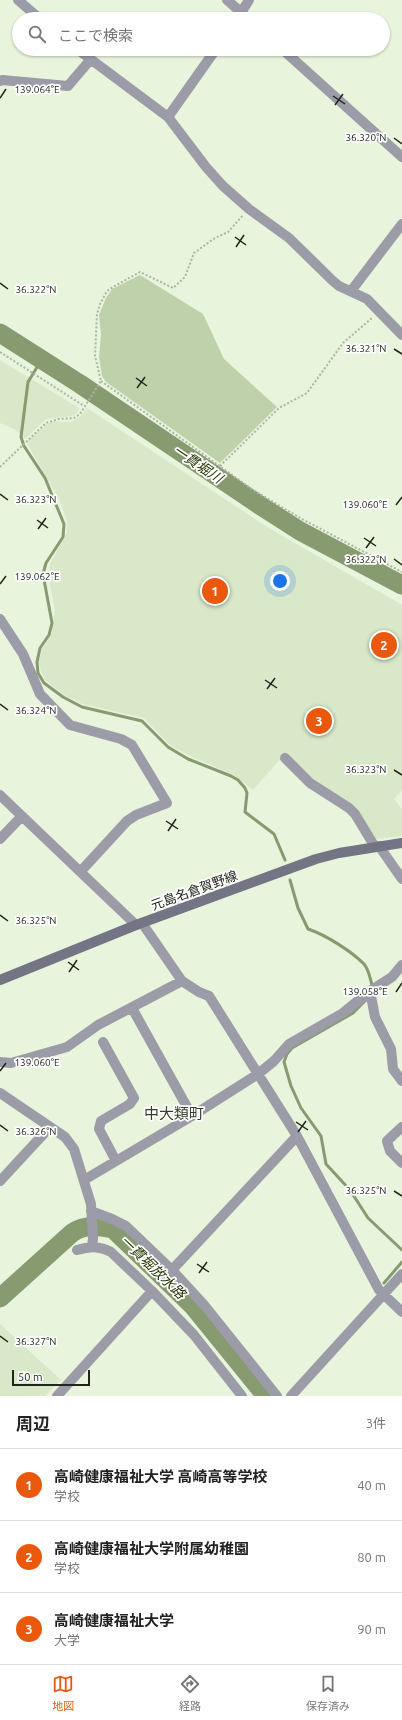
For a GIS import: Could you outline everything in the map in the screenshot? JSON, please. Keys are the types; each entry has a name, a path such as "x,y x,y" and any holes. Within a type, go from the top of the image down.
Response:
{"main road":[{"name":"元島名倉賀野線","path":"0,980 139,924 316,859 339,853 402,843"}],"street":[{"path":"18,0 32,12"},
{"path":"227,0 238,12"},
{"path":"244,12 249,0"},
{"path":"87,56 168,117 206,167 223,186 249,209 289,238 333,282 367,299 402,335"},
{"path":"168,117 211,56"},
{"path":"290,56 402,157"},
{"path":"0,81 68,86 91,59"},
{"path":"351,291 402,224"},
{"path":"0,619 23,654 40,694 70,725 121,739 132,745 167,803 136,815 127,821 80,871"},
{"path":"285,758 310,783 349,808 355,814 402,879"},
{"path":"0,795 80,871 139,924 182,981 199,992 209,996 297,1136 378,1290 402,1312"},
{"path":"0,839 22,816"},
{"path":"84,1180 192,1116 258,1074 274,1061 289,1044 343,1013 392,977 402,965"},
{"path":"0,1062 11,1063 67,1047 98,1025 182,981"},
{"path":"370,992 375,1017 391,1049 393,1069 402,1081"},
{"path":"132,1008 192,1116"},
{"path":"103,1042 134,1098 130,1104 101,1121 100,1129 116,1161"},
{"path":"0,1093 65,1137 74,1149 91,1204 93,1243"},
{"path":"0,1181 50,1126"},
{"path":"402,1127 387,1141 390,1151 402,1163"},
{"path":"172,1270 297,1136"},
{"path":"92,1215 112,1218 126,1226 172,1270 205,1306 277,1396"},
{"path":"77,1250 93,1243"},
{"path":"93,1243 111,1252 152,1291 194,1335 242,1396"},
{"path":"291,1396 382,1294 402,1274"},
{"path":"57,1396 152,1291"}],"path":[{"path":"249,209 228,232 215,238 194,253 185,277 172,288 140,272 107,291 97,314 95,356 100,382 253,490 302,519 402,572"},
{"path":"220,466 279,408 307,393 343,343 379,311"},
{"path":"0,352 84,406"},
{"path":"0,467 46,423 58,419 74,418 80,414 100,382"}],"shaded area":[{"path":"140,275 203,314 224,359 277,407 220,463 106,382 102,376 99,357 101,334 99,315 106,298 112,289"},
{"path":"0,360 79,408 78,412 73,416 46,419 25,439 16,430 0,423"},
{"path":"87,408 267,527 402,605 402,790 394,799 402,809 402,836 375,839 327,792 284,755 253,790 232,774 190,756 170,745 144,718 82,704 64,695 45,680 39,662 42,649 51,635 55,610 48,575 50,564 67,532 67,521 59,499 26,442 47,424 53,421 71,422 81,416"},
{"path":"0,1324 61,1380 45,1396 0,1396"}],"waterway":[{"name":"一貫堀川","path":"0,333 80,384 300,531 402,585"},
{"path":"42,359 28,382 21,437 24,446 45,478 64,524 63,537 46,563 43,574 52,623 49,635 40,648 37,662 38,673 44,683 63,697 82,707 142,721 168,747 188,759 238,780 245,788 247,793 245,812 274,834 285,860"},
{"path":"290,880 298,908 308,929 330,939 359,959 367,969 372,985"},
{"path":"367,999 353,1013 292,1048 287,1054 284,1062 291,1086 301,1108 321,1136 326,1164 350,1190 368,1218 402,1250"},
{"name":"一貫堀放水路","path":"0,1298 72,1233 87,1227 113,1229 193,1306 266,1396"},
{"path":"384,1283 402,1262"}],"place":[{"name":"高崎健康福祉大学 高崎高等学校","path":"215,591"},
{"name":"高崎健康福祉大学附属幼稚園","path":"384,645"},
{"name":"高崎健康福祉大学","path":"319,721"}],"district":[{"name":"中大類町","path":"174,1113"}]}
